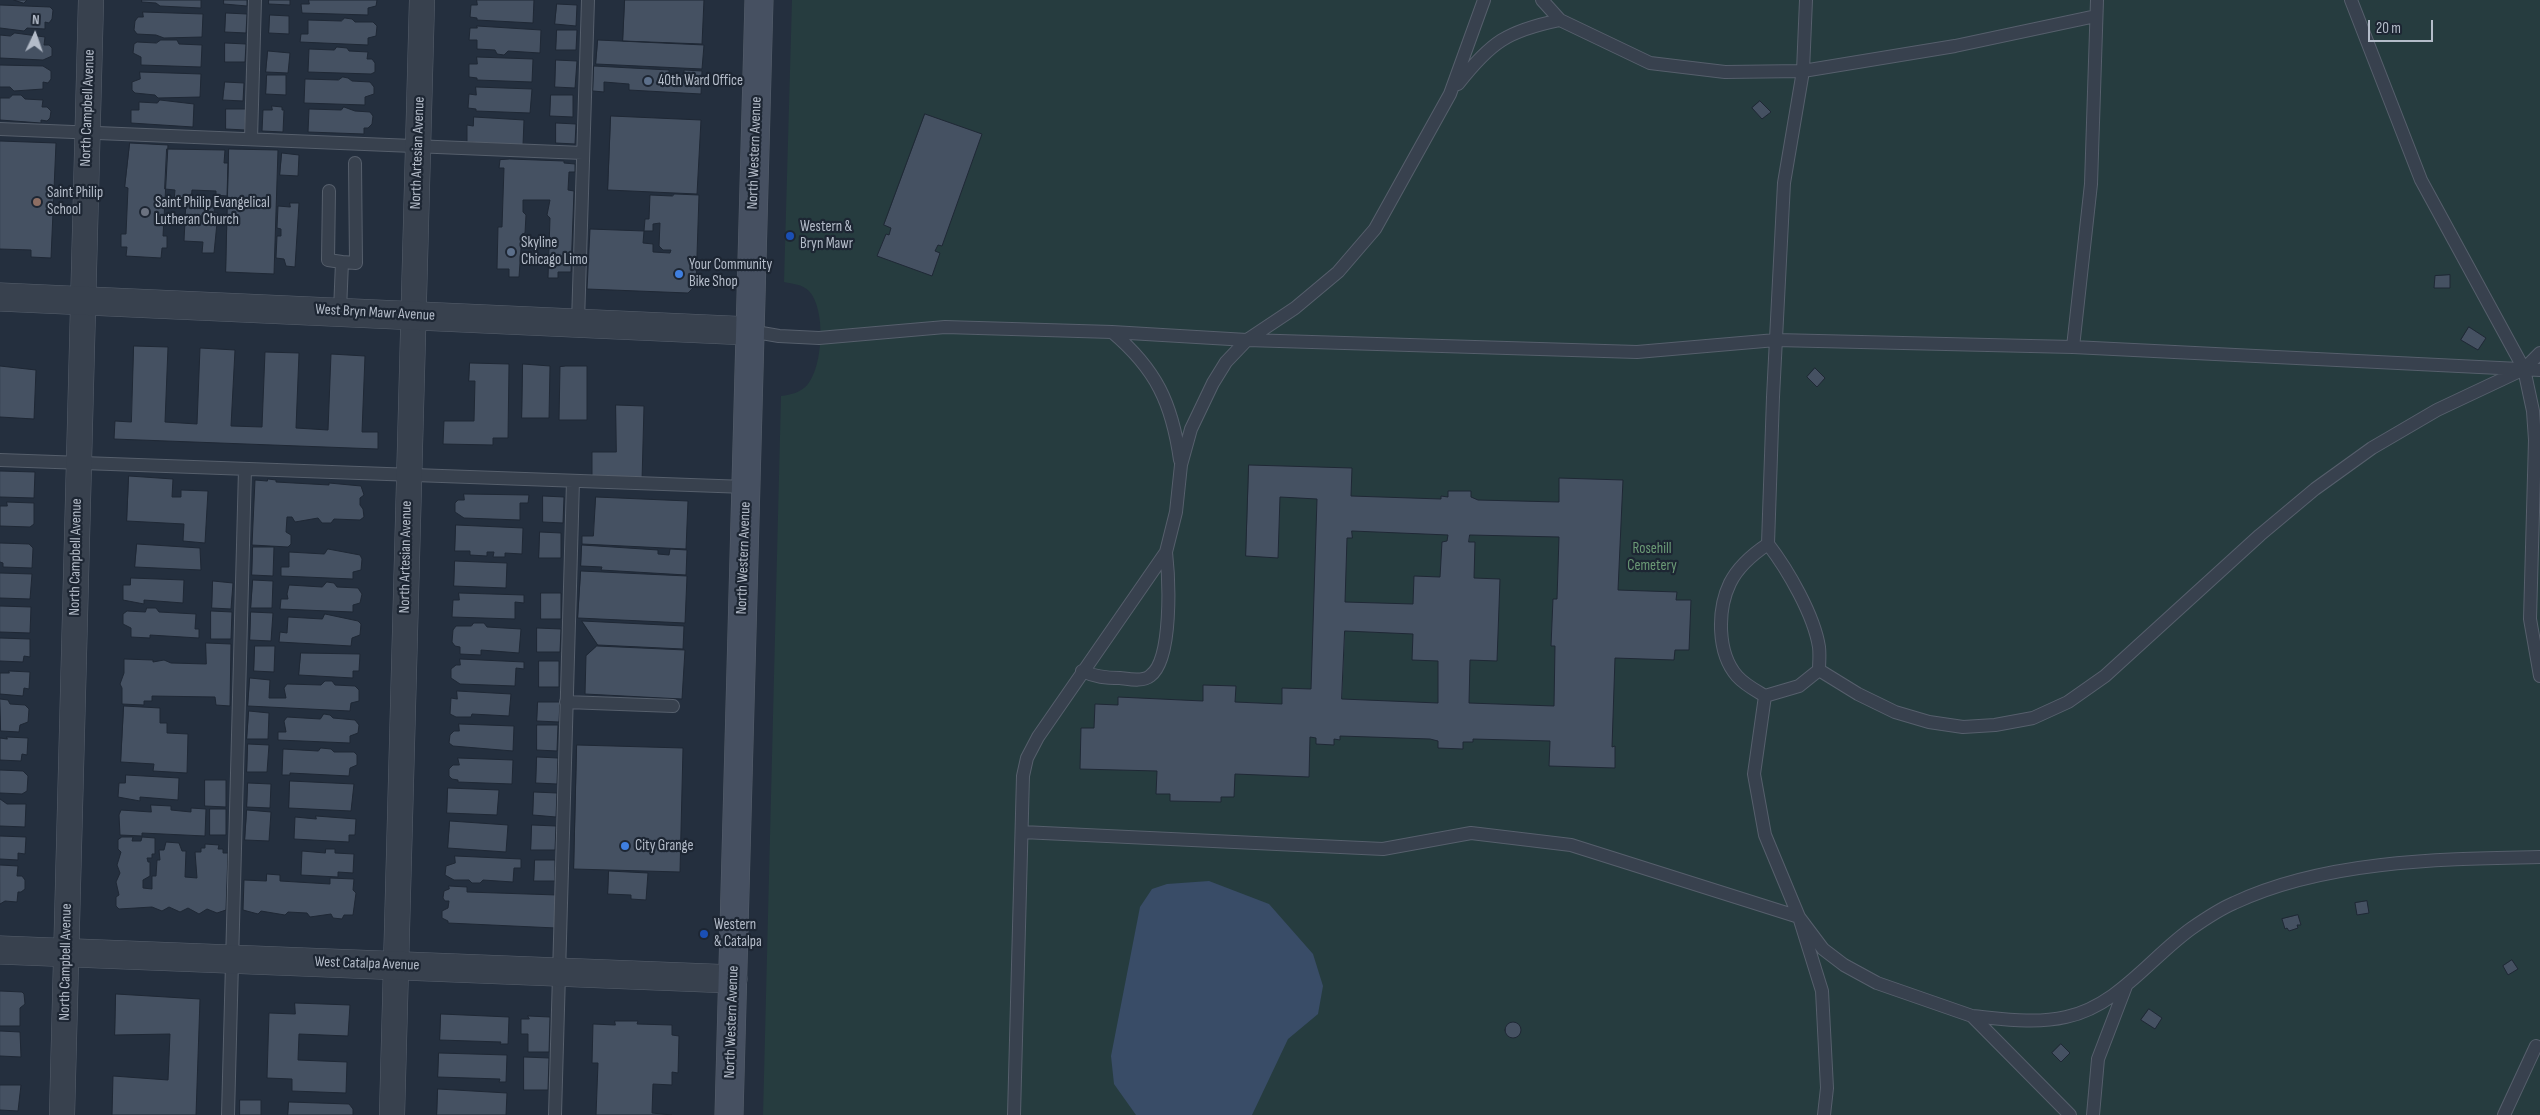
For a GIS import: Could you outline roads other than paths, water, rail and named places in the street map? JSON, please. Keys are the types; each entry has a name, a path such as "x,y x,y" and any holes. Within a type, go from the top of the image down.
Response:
{"main road":[{"name":"North Western Avenue","path":"729,1115 759,0"}],"street":[{"name":"North Campbell Avenue","path":"62,1115 91,0"},
{"name":"North Artesian Avenue","path":"392,1115 422,0"},
{"name":"West Bryn Mawr Avenue","path":"0,297 413,314 750,331"},
{"name":"West Catalpa Avenue","path":"0,950 733,979"}],"lane":[{"path":"251,139 255,0"},
{"path":"578,322 588,0"},
{"path":"1082,671 1098,677 1146,679 1158,668 1166,633 1169,577 1166,552 1176,512 1181,465 1191,429 1226,362 1247,340 1295,308 1338,272 1375,229 1450,94 1484,0"},
{"path":"1542,0 1560,20 1650,63 1725,72 1803,70 1955,46 2096,16"},
{"path":"1806,0 1803,70 1784,183 1768,544 1791,577 1814,629 1819,647 1819,670"},
{"path":"2073,347 2091,184 2097,0"},
{"path":"2351,0 2421,180 2524,369 2533,411 2535,440 2530,619 2540,676"},
{"path":"1450,94 1482,54 1501,39 1531,26 1560,20"},
{"path":"0,129 583,153"},
{"path":"328,191 328,260 356,263 355,163"},
{"path":"340,311 342,262"},
{"path":"750,331 779,336 819,338 945,327 1112,332 1247,340 1636,352 1776,340 2073,347 2540,370"},
{"path":"1112,332 1132,348 1157,381 1176,432 1181,465"},
{"path":"1819,670 1858,694 1895,712 1929,722 1963,727 1995,726 2033,718 2068,702 2104,676 2260,535 2314,490 2372,448 2437,410 2524,369 2540,353"},
{"path":"0,460 746,487"},
{"path":"228,1115 245,469"},
{"path":"555,1115 572,481"},
{"path":"1765,696 1743,681 1728,662 1722,644 1722,621 1725,599 1730,583 1743,565 1768,544"},
{"path":"1014,1115 1023,776 1027,758 1082,671 1166,552"},
{"path":"1765,696 1799,686 1819,670"},
{"path":"1765,696 1754,774 1765,834 1798,917 1822,991 1827,1088 1824,1115"},
{"path":"566,702 673,706"},
{"path":"1022,832 1383,849 1471,833 1571,845 1798,917 1824,948 1844,964 1877,983 1972,1016 2038,1021 2067,1017 2090,1009 2126,985 2191,928 2234,902 2292,882 2408,861 2540,857"},
{"path":"2093,1115 2098,1059 2126,985"},
{"path":"1972,1016 2070,1115"},
{"path":"2504,1115 2539,1044"}],"water":[{"path":"1209,881 1269,904 1313,954 1323,986 1318,1014 1288,1039 1252,1115 1136,1115 1114,1084 1111,1056 1140,907 1152,889 1167,884"}],"place":[{"name":"40th Ward Office","path":"648,81"},
{"name":"Saint Philip School","path":"37,202"},
{"name":"Saint Philip Evangelical Lutheran Church","path":"145,212"},
{"name":"Western & Bryn Mawr","path":"790,236"},
{"name":"Skyline Chicago Limo","path":"511,252"},
{"name":"Your Community Bike Shop","path":"679,274"},
{"name":"City Grange","path":"625,846"},
{"name":"Western & Catalpa","path":"704,934"}],"park label":[{"name":"Rosehill Cemetery","path":"1652,558"}]}
